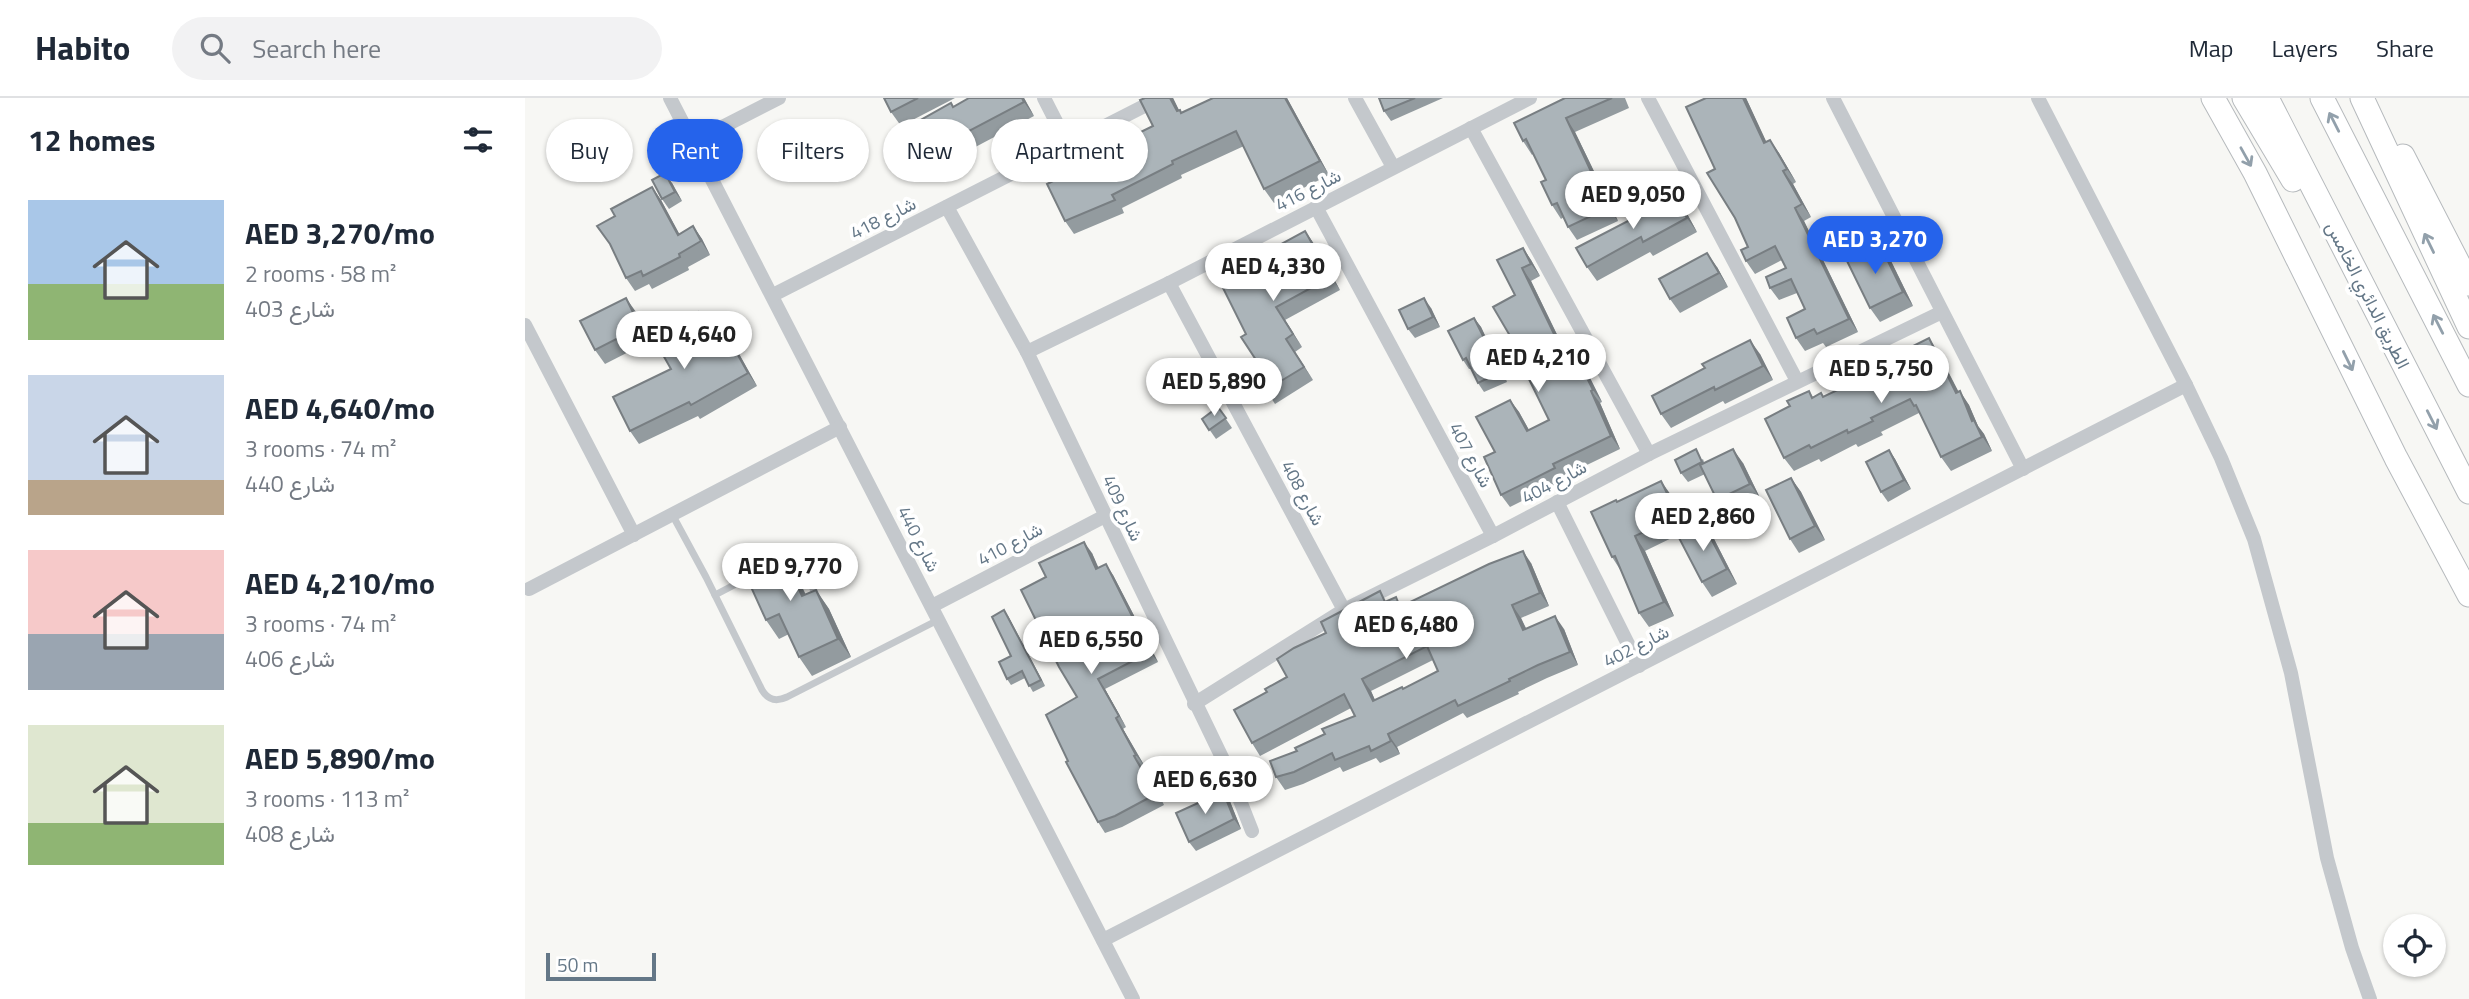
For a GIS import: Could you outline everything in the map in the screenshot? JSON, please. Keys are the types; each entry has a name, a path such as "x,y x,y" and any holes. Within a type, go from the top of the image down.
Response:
{"highway":[{"path":"2213,98 2255,173 2396,458 2469,595"},
{"path":"2244,98 2400,360"},
{"name":"الطريق الدائري الخامس","path":"2267,98 2469,492"},
{"path":"2322,98 2469,385"},
{"path":"2365,98 2419,185 2469,284"},
{"path":"2365,98 2413,211 2469,327"}],"street":[{"name":"شارع 440","path":"670,98 681,119"},
{"path":"738,119 779,98"},
{"path":"1044,98 1055,119"},
{"name":"شارع 418","path":"1119,119 1160,98"},
{"path":"1355,98 1392,167"},
{"name":"شارع 416","path":"1027,352 1169,283 1530,98"},
{"path":"1648,98 1797,381"},
{"path":"1833,98 2023,469"},
{"path":"2038,98 2186,385 2238,497 2254,539 2294,685 2327,858 2352,948 2370,999"},
{"path":"1471,128 1649,454"},
{"name":"شارع 440","path":"714,182 1133,999"},
{"name":"شارع 418","path":"773,296 996,182"},
{"name":"شارع 409","path":"947,207 1027,352 1233,782 1252,831"},
{"name":"شارع 407","path":"1316,207 1493,536"},
{"name":"شارع 408","path":"1169,283 1344,610"},
{"name":"شارع 404","path":"1194,704 1344,610 1649,454 1942,312"},
{"path":"525,325 634,535"},
{"name":"شارع 402","path":"1103,940 2186,385"},
{"path":"529,589 840,427"},
{"path":"1557,502 1639,666"},
{"name":"شارع 410","path":"935,613 1105,516"}],"lane":[{"path":"673,516 762,690 772,700 780,701 935,613"},
{"path":"771,566 786,559 797,562 819,601"},
{"path":"715,595 759,572"}],"building":[{"path":"884,98 918,98 891,112"},
{"path":"969,98 1022,98 1024,102 977,127 977,119 923,119 951,103 953,107"},
{"path":"1170,98 1181,113 1213,98 1285,98 1320,161 1264,189 1236,131 1172,161 1173,164 1148,177 1148,128 1153,126 1140,100"},
{"path":"1379,98 1415,98 1384,111"},
{"path":"1565,98 1612,98 1566,118 1608,208 1568,227 1557,203 1552,205 1541,182 1546,180 1526,139 1523,141 1514,123"},
{"path":"1706,98 1743,98 1764,143 1770,140 1787,169 1783,171 1802,204 1795,208 1849,319 1817,334 1814,329 1796,338 1787,318 1805,309 1791,279 1770,288 1766,277 1786,268 1775,246 1746,261 1741,250 1748,247 1735,218 1707,173 1715,169 1686,107"},
{"path":"653,182 670,182 675,192 662,199"},
{"path":"1138,182 1112,195 1115,200 1065,221 1047,184"},
{"path":"652,187 678,235 693,226 701,241 679,254 680,257 643,276 641,271 626,278 610,244 597,226 615,216 611,209"},
{"path":"1676,196 1687,218 1643,242 1641,237 1587,267 1576,248"},
{"path":"1305,231 1331,277 1276,307 1293,334 1286,339 1304,367 1266,390 1251,367 1258,363 1241,337 1246,334 1217,276"},
{"path":"1880,245 1903,292 1870,308 1847,261"},
{"path":"1523,248 1531,264 1522,268 1555,336 1552,338 1568,372 1581,366 1611,436 1553,464 1555,468 1501,495 1484,457 1495,452 1476,417 1510,400 1527,431 1549,420 1522,365 1526,363 1493,307 1515,295 1497,260"},
{"path":"1707,253 1719,273 1670,299 1659,279"},
{"path":"626,298 640,327 595,350 580,321"},
{"path":"1424,298 1433,317 1408,329 1399,310"},
{"path":"698,312 706,328 729,315 735,326 725,332 748,373 691,405 689,402 630,431 613,397 671,369 654,339 670,329 669,327"},
{"path":"1474,318 1501,372 1478,383 1448,331"},
{"path":"1929,338 1956,393 1960,391 1972,421 1974,420 1982,437 1941,457 1916,405 1914,406 1910,399 1848,433 1847,430 1784,458 1765,419 1790,406 1787,401 1809,391 1812,398 1821,393 1823,397 1892,364 1889,358"},
{"path":"1750,340 1763,366 1661,414 1652,396 1705,368 1702,364"},
{"path":"1218,407 1226,418 1209,430 1202,419"},
{"path":"1696,449 1702,462 1681,473 1675,460"},
{"path":"1733,449 1750,484 1717,500 1700,465"},
{"path":"1889,450 1904,480 1881,492 1866,462"},
{"path":"1791,478 1815,526 1790,539 1766,490"},
{"path":"1661,481 1678,516 1635,536 1664,602 1639,613 1615,556 1612,557 1591,512"},
{"path":"1703,523 1727,569 1702,582 1678,536"},
{"path":"1084,542 1096,569 1106,564 1150,652 1098,679 1119,716 1116,718 1136,755 1134,756 1156,794 1098,822 1066,762 1068,761 1046,715 1077,697 1021,590 1046,577 1039,563"},
{"path":"780,549 802,596 816,590 838,639 799,657 779,614 766,620 742,567"},
{"path":"1523,551 1540,593 1512,605 1523,630 1555,616 1570,652 1538,665 1458,706 1455,700 1388,734 1391,741 1371,751 1369,746 1335,760 1332,753 1294,772 1276,777 1270,761 1297,751 1295,748 1325,734 1322,729 1355,716 1344,694 1252,743 1234,710 1267,692 1265,689 1287,677 1277,659 1326,633 1321,622 1380,591 1385,602 1396,597 1400,607 1489,564","holes":["1427,646 1438,671 1373,701 1362,679"]},
{"path":"1004,610 1041,680 1029,686 1022,671 1007,679 999,662 1011,656 992,617"},
{"path":"1222,789 1234,819 1189,842 1176,813"}]}
